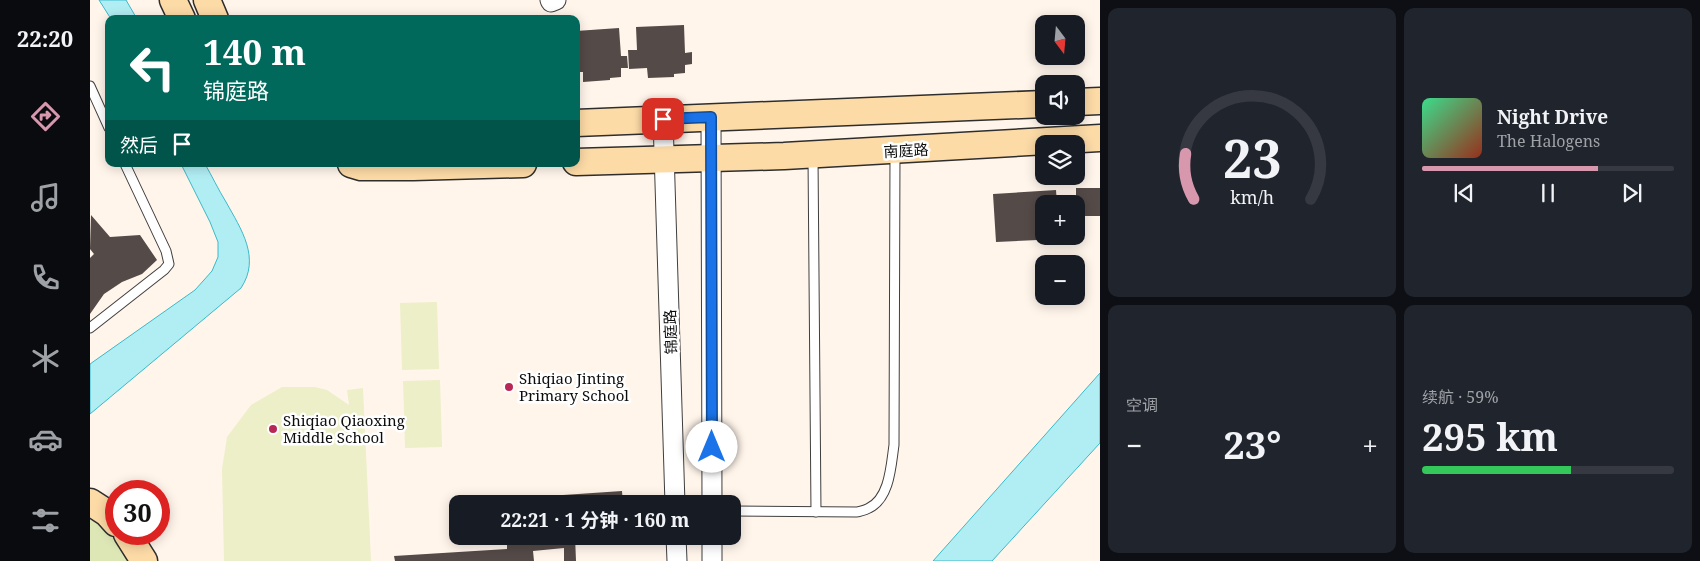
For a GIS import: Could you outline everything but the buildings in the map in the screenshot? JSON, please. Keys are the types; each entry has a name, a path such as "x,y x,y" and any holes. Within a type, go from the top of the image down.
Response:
{"street":[{"path":"173,0 180,15"},
{"path":"207,0 213,15"},
{"path":"550,0 551,2 556,0"},
{"path":"1085,102 1100,101"},
{"path":"580,123 1035,104"},
{"path":"845,112 846,153"},
{"path":"711,117 712,495"},
{"name":"锦庭路","path":"663,119 675,495"},
{"name":"南庭路","path":"711,158 846,153 1100,138"},
{"path":"580,162 711,158"},
{"path":"362,167 379,167"},
{"path":"90,502 105,512"},
{"path":"134,545 144,561"},
{"path":"676,545 677,561"},
{"path":"712,545 712,561"}],"lane":[{"path":"90,86 105,119"},
{"path":"741,511 857,512 869,508 878,502 884,492 890,473 894,446 895,150"},
{"path":"813,154 816,512"},
{"path":"90,328 164,270 168,264 166,251 126,167"}],"green space":[{"path":"437,302 439,369 402,370 400,303"},
{"path":"440,380 442,447 405,448 403,381"},
{"path":"282,387 315,387 327,390 349,405 347,390 363,388 371,561 224,561 222,469 227,437 251,405"},
{"path":"90,511 105,522 105,545 125,545 137,561 90,561"}],"water":[{"path":"99,0 126,0 135,15 108,15"},
{"path":"182,167 207,167 243,233 249,255 247,277 241,288 90,414 90,364 195,290 212,271 218,257 218,242"},
{"path":"1100,373 1100,443 992,561 933,561"}],"place":[{"name":"Shiqiao Jinting Primary School","path":"509,387"},
{"name":"Shiqiao Qiaoxing Middle School","path":"273,429"}],"route":[{"path":"663,119 711,117 712,447"}]}
